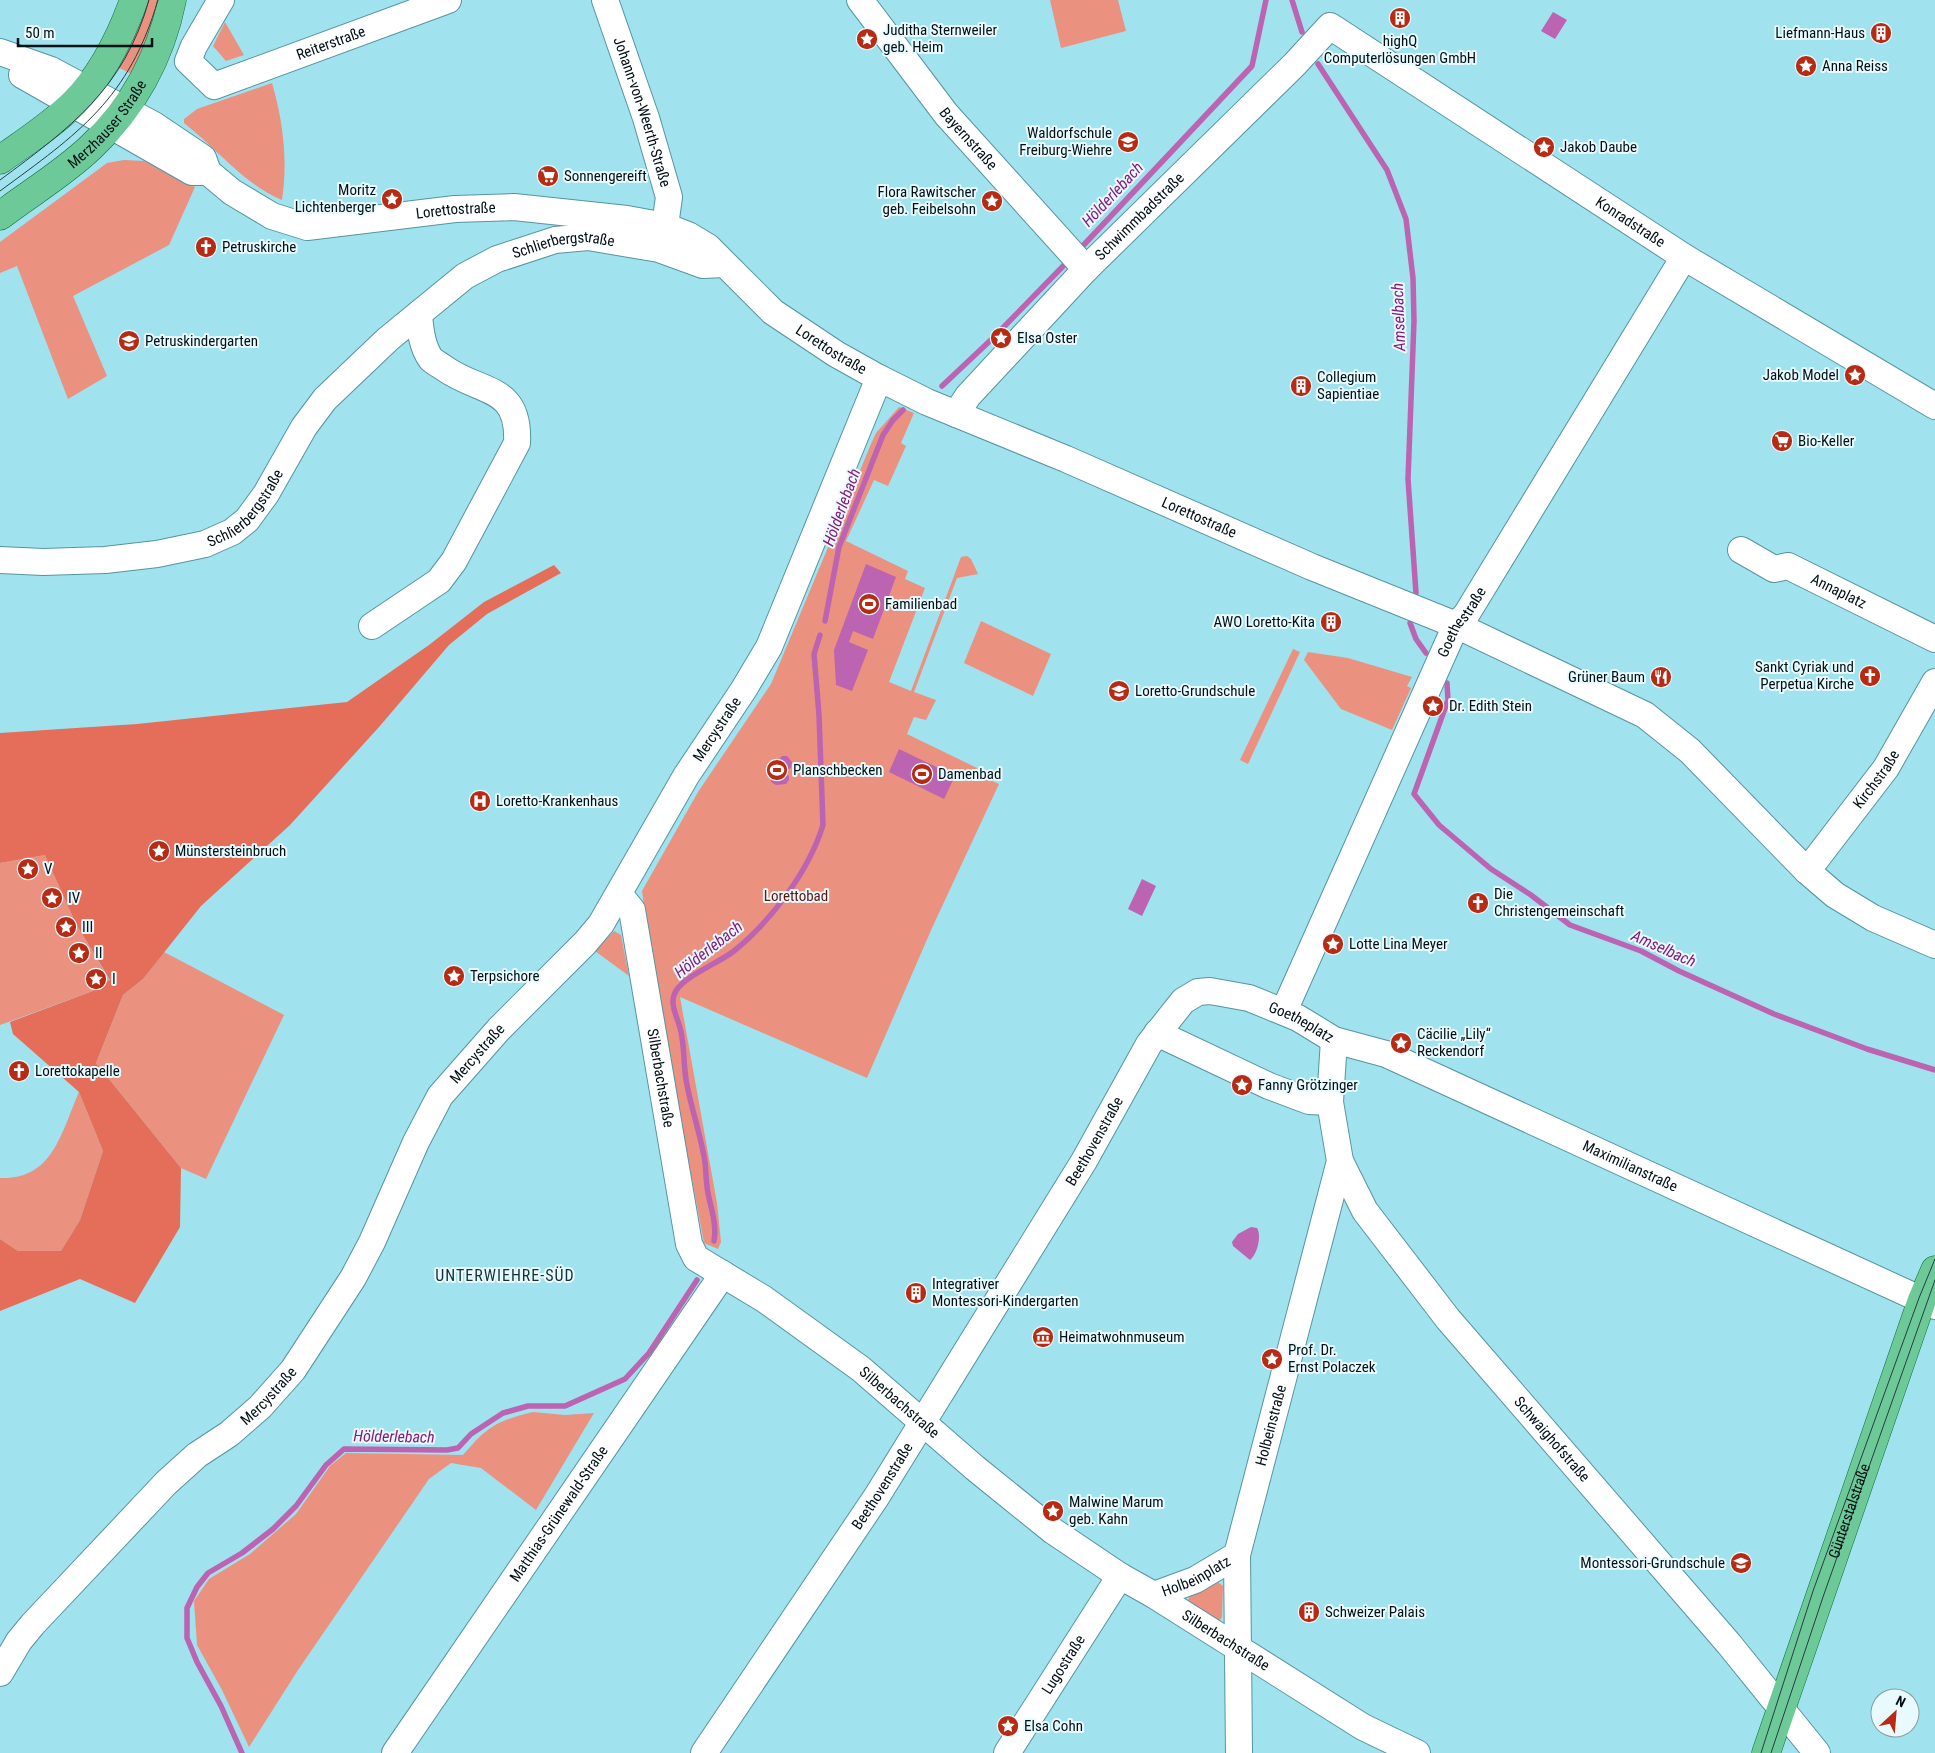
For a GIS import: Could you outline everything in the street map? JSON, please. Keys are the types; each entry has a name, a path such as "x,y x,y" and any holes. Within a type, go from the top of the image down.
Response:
{"main road":[{"path":"0,160 79,97 117,39 134,0"},
{"name":"Merzhauser Straße","path":"0,216 92,147 118,118 161,44 172,0"},
{"name":"Günterstalstraße","path":"1766,1753 1781,1706 1929,1303 1935,1270"}],"street":[{"name":"Reiterstraße","path":"220,0 194,46 188,61 214,86 448,0"},
{"name":"Johann-von-Weerth-Straße","path":"605,0 646,118 669,197 665,226"},
{"name":"Bayernstraße","path":"860,0 946,114 1076,259"},
{"name":"Schwimmbadstraße","path":"956,414 968,396 1076,259 1289,71 1330,26"},
{"name":"Konradstraße","path":"1330,26 1684,257 1935,406"},
{"path":"0,52 51,70 79,97"},
{"path":"0,64 79,97"},
{"name":"Lorettostraße","path":"79,97 118,118 185,144 203,158 208,172 248,202 281,220 307,227 455,209 506,207 563,211 665,226 688,235 708,247 773,312 836,354 879,378 956,414 1066,459 1312,567 1456,626 1645,715 1690,751 1807,871 1836,895 1873,918 1935,945"},
{"name":"Schlierbergstraße","path":"0,560 42,562 113,560 157,554 205,544 232,532 247,520 266,494 304,426 325,399 388,339 473,272 497,259 555,240 588,237 659,249 703,265 724,264"},
{"name":"Goethestraße","path":"1284,1011 1456,626 1466,615 1684,257"},
{"path":"372,626 439,581 458,554 518,443 518,427 511,405 498,395 451,373 431,359 420,334 419,314"},
{"name":"Mercystraße","path":"0,1673 19,1641 33,1624 166,1483 197,1455 229,1434 260,1407 293,1370 353,1278 372,1242 420,1134 440,1096 499,1029 585,943 601,924 653,830 769,647 879,378"},
{"name":"Annaplatz","path":"1740,550 1774,569 1788,566 1935,639"},
{"name":"Kirchstraße","path":"1807,871 1886,768 1935,682"},
{"name":"Silberbachstraße","path":"618,894 632,910 689,1244 711,1267 764,1299 832,1348 922,1421 974,1468 1053,1531 1120,1576 1154,1595 1363,1727 1417,1753"},
{"name":"Goetheplatz","path":"1157,1033 1183,1001 1198,992 1221,992 1249,998 1284,1011 1334,1040 1330,1102"},
{"path":"1157,1033 1260,1082 1308,1102 1330,1102"},
{"name":"Beethovenstraße","path":"704,1753 877,1496 1084,1161 1157,1033"},
{"name":"Maximilianstraße","path":"1334,1040 1386,1054 1929,1303"},
{"name":"Holbeinstraße","path":"1238,1753 1237,1555 1340,1161 1330,1102"},
{"name":"Schwaighofstraße","path":"1340,1161 1365,1211 1448,1319 1781,1706 1817,1753"},
{"name":"Matthias-Grünewald-Straße","path":"395,1753 711,1267"},
{"name":"Holbeinplatz","path":"1154,1595 1195,1580 1237,1555"},
{"name":"Lugostraße","path":"1007,1753 1120,1576"}],"green space":[{"path":"143,0 165,0 136,76 113,65"},
{"path":"1050,0 1118,0 1126,31 1061,48"},
{"path":"225,22 244,55 226,61 213,46"},
{"path":"272,83 283,141 285,170 282,200 269,194 243,176 184,123 184,119 197,109"},
{"path":"124,160 144,161 195,187 169,245 73,296 107,376 68,399 17,266 0,273 0,242 107,163"},
{"name":"Lorettobad","path":"899,407 914,413 901,443 906,446 888,486 874,480 846,541 908,571 905,579 925,588 889,682 911,691 961,557 967,556 971,559 978,574 957,578 914,692 936,700 926,720 914,717 907,734 977,768 975,773 999,784 932,928 867,1078 680,997 717,1203 721,1242 718,1249 704,1243 654,978 642,891 698,792 771,684 876,433"},
{"path":"981,621 1051,654 1033,696 964,663"},
{"path":"1293,649 1300,652 1248,764 1240,760"},
{"path":"1308,652 1348,658 1412,677 1407,686 1411,688 1392,730 1341,709 1304,660"},
{"path":"45,855 76,924 110,981 93,991 0,1025 0,863"},
{"path":"614,931 621,935 629,976 595,951"},
{"path":"164,952 284,1015 206,1179 181,1168 96,1063 123,995 143,979"},
{"path":"79,1092 103,1151 80,1220 61,1251 18,1251 0,1239 0,1178 18,1177 32,1171 44,1162 60,1138"},
{"path":"533,1412 565,1415 594,1413 536,1510 481,1468 451,1463 429,1479 298,1670 249,1747 222,1690 197,1645 194,1601 209,1579 250,1554 296,1514 330,1466 346,1453 463,1455 493,1426"},
{"path":"1218,1582 1223,1586 1222,1617 1219,1621 1187,1602 1191,1594"}],"shaded area":[{"path":"1553,12 1567,20 1555,39 1541,31"},
{"name":"Familienbad","path":"866,564 896,577 873,639 853,631 849,642 868,650 852,691 836,685 834,650"},
{"path":"554,565 561,573 487,614 449,645 379,727 290,825 201,906 143,979 123,995 96,1063 181,1168 180,1227 135,1303 80,1279 0,1311 0,1239 18,1251 61,1251 80,1220 103,1151 79,1092 13,1034 10,1022 93,991 110,980 76,924 45,855 0,863 0,733 137,724 347,702 429,645 484,602"},
{"name":"Damenbad","path":"899,749 955,776 944,799 889,772"},
{"name":"Planschbecken","path":"782,756 787,756 792,762 791,768 783,771 789,776 789,780 786,784 776,785 771,782 771,769"},
{"path":"1142,879 1156,886 1142,916 1128,909"},
{"path":"1251,1227 1257,1228 1259,1240 1257,1250 1250,1260 1233,1246 1232,1242 1238,1234"}],"waterway":[{"name":"Hölderlebach","path":"1078,251 1252,66 1266,0"},
{"name":"Amselbach","path":"1292,0 1302,32"},
{"name":"Amselbach","path":"1318,64 1387,170 1406,219 1413,278 1414,321 1408,479 1416,593"},
{"name":"Hölderlebach","path":"942,386 994,337 1070,259"},
{"name":"Hölderlebach","path":"825,621 839,547 883,435 893,420 903,410"},
{"name":"Amselbach","path":"1410,623 1416,639 1426,653"},
{"name":"Hölderlebach","path":"714,1241 714,1223 707,1189 705,1162 687,1085 682,1038 673,1000 677,989 683,983 734,951 762,925 787,894 817,842 823,825 819,715 814,654 820,635"},
{"name":"Amselbach","path":"1447,683 1448,700 1414,794 1439,825 1491,869 1531,895 1570,925 1641,951 1679,971 1774,1014 1867,1049 1935,1070"},
{"name":"Hölderlebach","path":"242,1753 187,1638 187,1608 197,1587 208,1573 242,1553 273,1529 296,1506 326,1465 344,1449 447,1450 458,1448 471,1434 503,1413 528,1406 565,1406 625,1379 649,1353 697,1280"}],"tram line":[{"path":"0,180 71,124 91,104 125,58 138,31 149,0"},
{"path":"0,191 54,151 98,111 116,89 132,63 146,34 158,0"},
{"path":"1761,1753 1813,1591 1919,1298 1935,1259"},
{"path":"1771,1753 1823,1597 1935,1280"}],"place":[{"name":"highQ Computerlösungen GmbH","path":"1400,18"},
{"name":"Liefmann-Haus","path":"1881,33"},
{"name":"Juditha Sternweiler geb. Heim","path":"867,39"},
{"name":"Anna Reiss","path":"1806,66"},
{"name":"Waldorfschule Freiburg-Wiehre","path":"1128,142"},
{"name":"Jakob Daube","path":"1544,147"},
{"name":"Sonnengereift","path":"548,176"},
{"name":"Moritz Lichtenberger","path":"392,199"},
{"name":"Flora Rawitscher geb. Feibelsohn","path":"992,201"},
{"name":"Petruskirche","path":"206,247"},
{"name":"Elsa Oster","path":"1001,338"},
{"name":"Petruskindergarten","path":"129,341"},
{"name":"Jakob Model","path":"1855,375"},
{"name":"Collegium Sapientiae","path":"1301,386"},
{"name":"Bio-Keller","path":"1782,441"},
{"name":"Familienbad","path":"869,604"},
{"name":"AWO Loretto-Kita","path":"1331,622"},
{"name":"Sankt Cyriak und Perpetua Kirche","path":"1870,676"},
{"name":"Grüner Baum","path":"1661,677"},
{"name":"Loretto-Grundschule","path":"1119,691"},
{"name":"Dr. Edith Stein","path":"1433,706"},
{"name":"Planschbecken","path":"777,770"},
{"name":"Damenbad","path":"922,774"},
{"name":"Loretto-Krankenhaus","path":"480,801"},
{"name":"Münstersteinbruch","path":"159,851"},
{"name":"V","path":"28,869"},
{"name":"IV","path":"52,898"},
{"name":"Die Christengemeinschaft","path":"1478,903"},
{"name":"III","path":"66,927"},
{"name":"Lotte Lina Meyer","path":"1333,944"},
{"name":"II","path":"79,953"},
{"name":"Terpsichore","path":"454,976"},
{"name":"I","path":"96,979"},
{"name":"Cäcilie „Lily“ Reckendorf","path":"1401,1043"},
{"name":"Lorettokapelle","path":"19,1071"},
{"name":"Fanny Grötzinger","path":"1242,1085"},
{"name":"Integrativer Montessori-Kindergarten","path":"916,1293"},
{"name":"Heimatwohnmuseum","path":"1043,1337"},
{"name":"Prof. Dr. Ernst Polaczek","path":"1272,1359"},
{"name":"Malwine Marum geb. Kahn","path":"1053,1511"},
{"name":"Montessori-Grundschule","path":"1741,1563"},
{"name":"Schweizer Palais","path":"1309,1612"},
{"name":"Elsa Cohn","path":"1008,1726"}],"district":[{"name":"UNTERWIEHRE-SÜD","path":"505,1275"}]}
